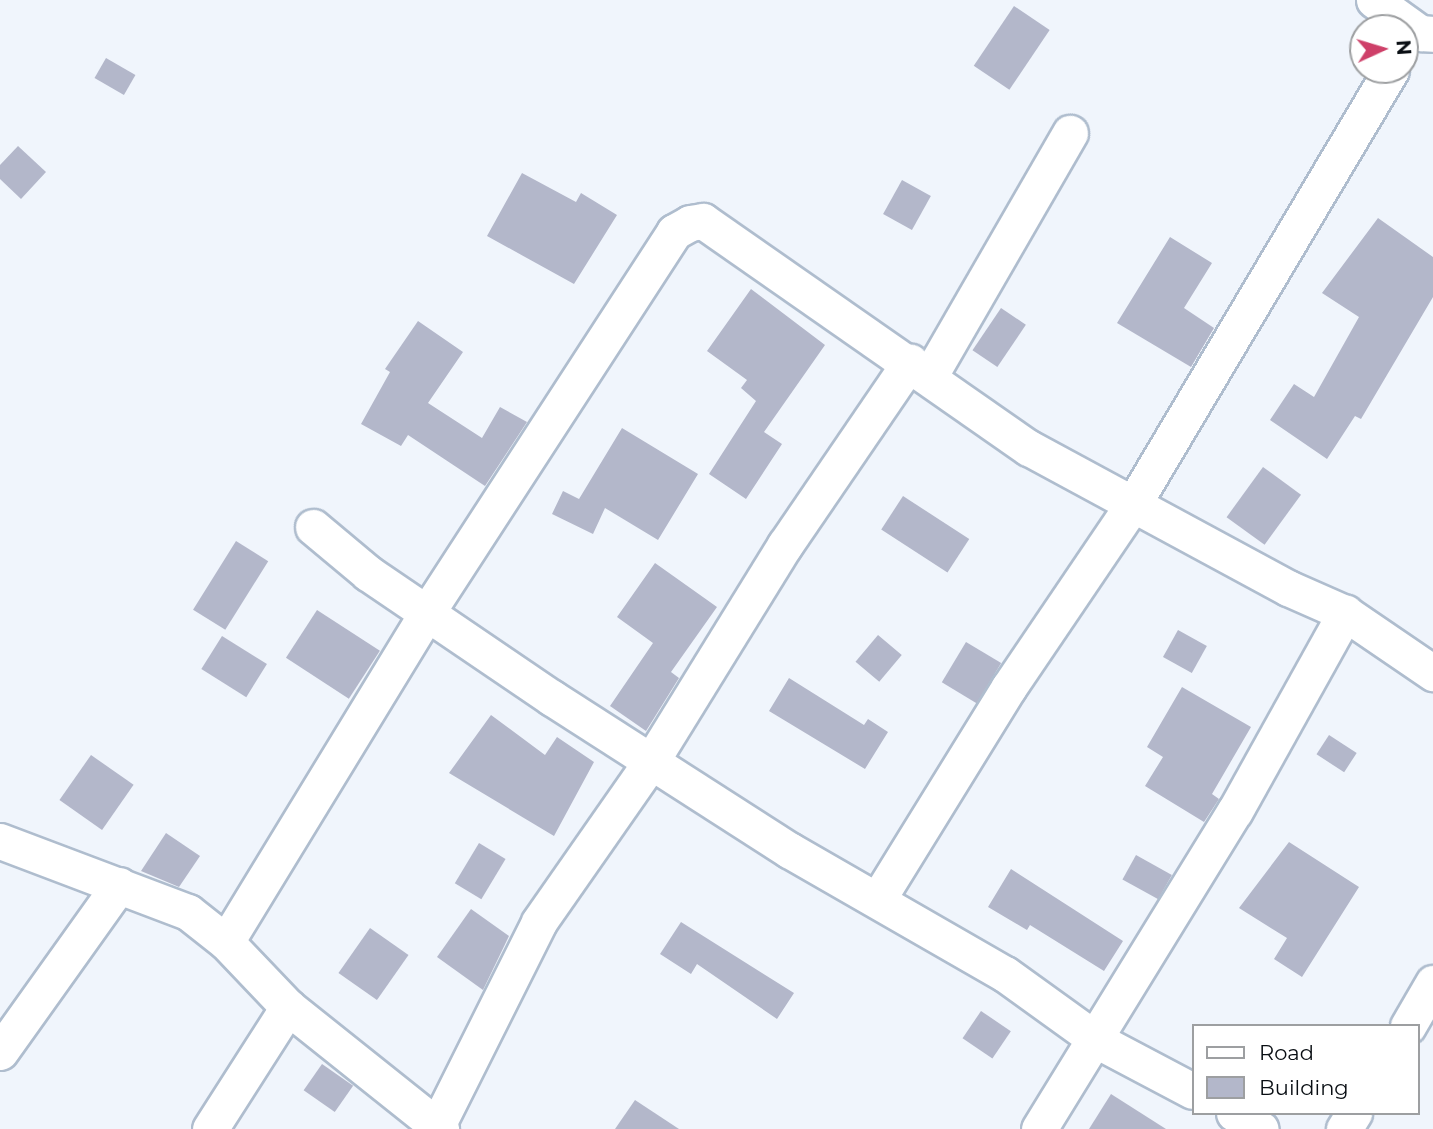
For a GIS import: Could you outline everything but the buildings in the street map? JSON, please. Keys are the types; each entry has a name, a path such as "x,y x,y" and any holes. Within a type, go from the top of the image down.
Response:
{"street":[{"path":"1374,0 1420,39"},
{"path":"878,899 1009,687 1135,501 1383,84"},
{"path":"0,841 188,912 226,942 288,1007 439,1128 539,922 652,760 785,545 920,370 1070,133"},
{"path":"226,942 428,611 674,232 690,223 703,221 1029,447 1135,501 1288,588 1345,613 1433,673"},
{"path":"313,527 368,573 789,850 1005,974 1098,1041 1192,1090"},
{"path":"1039,1129 1098,1041 1345,613"},
{"path":"0,1052 119,885"},
{"path":"1409,1024 1433,983"},
{"path":"210,1129 288,1007"},
{"path":"1237,1115 1261,1129"}]}
